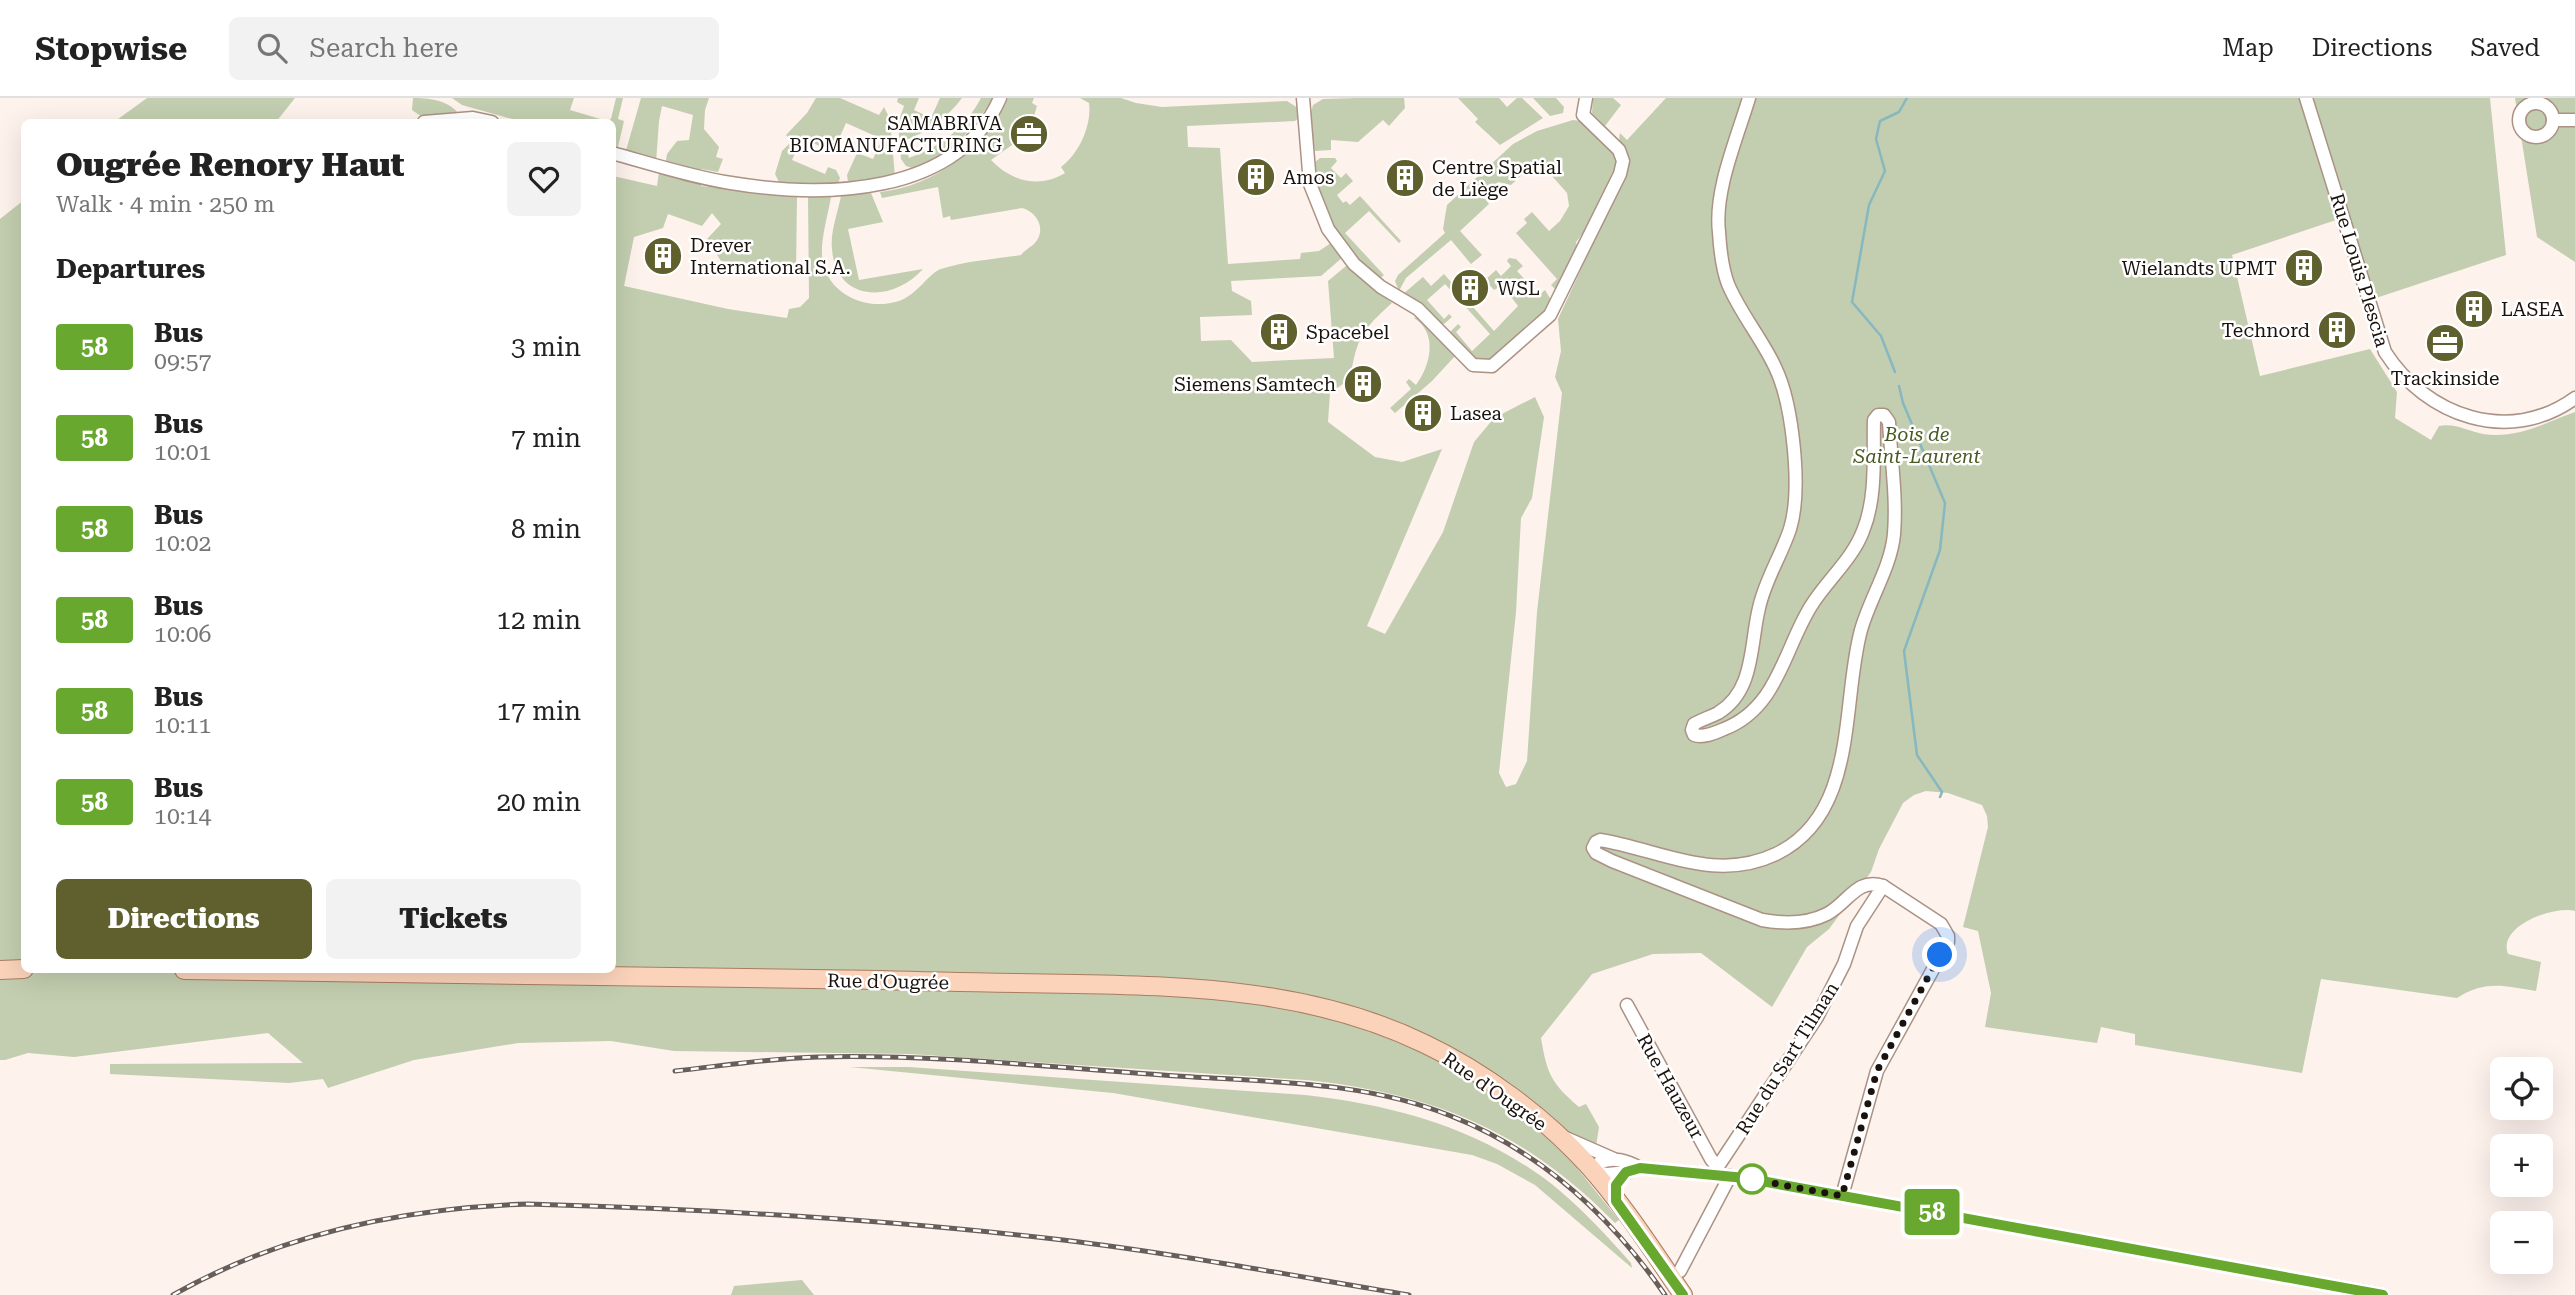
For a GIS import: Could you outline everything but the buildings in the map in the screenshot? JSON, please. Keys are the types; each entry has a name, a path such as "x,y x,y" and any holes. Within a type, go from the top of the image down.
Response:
{"main road":[{"path":"0,970 21,969"},
{"name":"Rue d'Ougrée","path":"436,973 1117,985 1242,992 1339,1011 1406,1035 1471,1069 1556,1133 1595,1173"},
{"path":"1595,1173 1683,1295"}],"street":[{"path":"616,154 687,174 765,188 873,186 912,177 959,151 991,117 1000,98"},
{"path":"1303,98 1310,184 1328,229 1354,264 1381,287 1418,309 1473,365 1492,366 1550,315 1620,174 1623,161 1619,150 1583,115 1586,98"},
{"path":"1749,98 1721,194 1718,229 1728,283 1773,363 1786,395 1796,488 1794,511 1785,543 1762,596 1743,685 1728,705 1694,724 1693,735 1699,737 1716,733 1741,722 1765,698 1781,671 1796,633 1812,603 1856,545 1863,531 1870,504 1874,420 1878,415 1884,415 1889,422 1894,537 1858,644 1837,779 1827,802 1808,828 1775,855 1729,867 1684,862 1600,840 1593,848 1596,853 1612,861 1762,920 1809,921 1840,906 1864,885 1873,883 1884,886 1941,924 1948,936 1948,942 1877,1071 1842,1196"},
{"name":"Rue Louis Plescia","path":"2306,98 2385,352 2409,384 2449,411 2502,422 2546,413 2575,398"},
{"path":"2553,120 2575,120"},
{"name":"Rue du Sart Tilman","path":"1715,1170 1817,1017 1840,975 1857,926 1884,886"},
{"name":"Rue Hauzeur","path":"1627,1005 1715,1170"},
{"name":"Rue d'Ougrée","path":"1556,1133 1599,1154 1640,1168"},
{"path":"1595,1173 1603,1161 1618,1160"},
{"name":"Rue d'Ougrée","path":"1595,1173 1626,1172 1640,1168 1715,1170 1730,1176 2383,1295"},
{"path":"1616,1201 1616,1185 1626,1172"},
{"path":"1680,1271 1730,1176"}],"green space":[{"path":"147,98 295,98 278,119 118,119"},
{"path":"413,98 443,102 457,112 455,115 425,119 412,110"},
{"path":"452,98 574,98 570,110 600,119 512,119 462,105"},
{"path":"616,98 623,98 618,119 624,121 618,147 616,119 611,119"},
{"name":"Bois de Saint-Laurent","path":"641,98 709,98 704,129 719,147 716,157 723,159 718,172 701,169 701,186 797,197 796,273 784,274 784,268 721,261 707,239 721,224 712,213 702,226 668,214 663,228 634,237 624,286 728,309 787,318 789,309 800,307 809,298 808,196 831,197 822,256 831,280 849,296 873,304 886,304 906,298 941,269 1021,255 1034,244 1040,228 1036,218 1028,210 1022,208 951,220 950,216 943,218 938,187 882,198 880,192 920,182 956,162 986,133 1008,98 1034,98 1032,103 1037,106 1034,116 1031,115 1018,125 1012,145 991,160 1016,178 1035,181 1045,181 1065,173 1061,167 1079,147 1088,120 1089,103 1080,98 1121,98 1162,107 1287,101 1298,108 1299,118 1295,121 1187,126 1188,147 1220,148 1228,264 1300,259 1301,253 1319,251 1331,243 1343,257 1321,276 1231,281 1232,291 1251,301 1252,315 1200,317 1201,341 1231,340 1252,362 1334,358 1328,281 1346,266 1392,303 1362,335 1350,379 1330,393 1328,422 1375,457 1402,462 1442,449 1367,626 1385,634 1443,532 1474,442 1494,418 1535,397 1544,417 1532,498 1521,518 1516,612 1499,773 1506,787 1516,784 1527,761 1537,612 1562,393 1555,377 1561,351 1558,319 1627,170 1620,133 1627,140 1666,98 2490,98 2506,255 2373,299 2348,216 2232,255 2260,376 2370,349 2397,392 2395,418 2431,440 2439,426 2456,426 2483,434 2507,434 2530,429 2575,412 2575,911 2555,911 2542,915 2519,927 2511,935 2507,944 2508,954 2541,962 2536,991 2495,986 2467,992 2457,998 2321,979 2302,1073 2135,1045 2135,1034 2101,1027 2097,1043 1985,1027 1991,993 1978,931 1963,927 1988,827 1987,816 1982,805 1948,793 1926,791 1903,803 1879,849 1871,872 1829,929 1807,947 1772,1007 1701,953 1653,954 1592,974 1541,1038 1548,1069 1556,1084 1579,1107 1586,1104 1599,1127 1596,1146 1577,1168 1619,1220 1615,1223 1547,1164 1474,1122 1395,1095 1306,1080 910,1054 674,1051 611,1041 518,1043 414,1060 328,1088 323,1079 289,1083 110,1074 110,1064 303,1063 268,1033 74,1057 28,1053 0,1060 0,219 21,202 21,973 616,973 616,177 657,186 659,172 664,172 667,154 677,141 689,140 693,115 662,106 656,163 625,154"},
{"path":"816,98 840,98 879,115 884,107 890,119 895,177 848,182 847,175 857,153 873,159 882,139 846,123 833,152 802,138 792,160 825,174 828,167 836,170 840,178 837,186 780,184 775,174 782,151 792,141 786,135 807,113"},
{"path":"898,98 919,98 914,110 931,118 940,98 962,98 936,124 903,141 909,158 951,135 975,109 981,98 994,98 952,147 912,168 906,166 901,159 898,123 904,106 897,102"},
{"path":"1404,98 1405,108 1389,126 1383,120 1358,142 1331,140 1331,150 1315,151 1309,120 1313,105 1323,99"},
{"path":"1458,98 1499,98 1507,107 1517,98 1522,98 1543,118 1500,145 1475,122 1478,119"},
{"path":"1533,98 1556,98 1564,107 1563,113 1550,116"},
{"path":"1593,98 1613,98 1621,105 1605,126 1592,113"},
{"path":"2515,98 2575,98 2575,262 2537,237"},
{"path":"1573,120 1581,121 1606,143 1616,157 1616,164 1608,187 1595,214 1576,242 1577,247 1556,290 1551,285 1557,279 1516,233 1527,223 1524,219 1532,212 1549,231 1560,221 1569,206 1567,193 1538,160 1511,185 1498,182 1484,197 1489,204 1460,231 1482,255 1471,264 1451,240 1406,278 1399,291 1395,281 1398,275 1445,233 1443,229 1447,205 1513,144 1537,131"},
{"path":"1320,158 1335,158 1337,161 1331,168 1341,178 1346,173 1353,181 1337,195 1343,203 1346,201 1350,205 1360,196 1401,241 1399,243 1369,211 1345,233 1384,275 1379,279 1353,255 1334,227 1317,180 1315,162"},
{"path":"871,193 883,222 848,229 859,280 923,269 897,288 882,292 855,288 844,280 836,267 832,249 833,229 841,196"},
{"path":"1509,258 1516,259 1523,266 1517,271 1539,295 1545,290 1551,300 1541,315 1491,360 1473,360 1451,335 1451,331 1458,324 1461,327 1456,332 1472,351 1490,334 1445,284 1427,300 1444,319 1449,314 1452,317 1444,324 1424,305 1403,294 1423,277 1431,286 1444,274 1494,331 1518,306 1502,285 1494,290 1485,280 1496,270 1501,276 1511,266 1507,261"},
{"path":"1420,316 1456,355 1432,381 1395,413 1390,408 1411,389 1406,382 1409,379 1416,385 1428,359 1430,350 1427,332 1414,318"},
{"path":"850,1067 909,1067 1305,1095 1339,1099 1406,1114 1471,1136 1531,1169 1587,1216 1631,1263 1632,1268 1535,1185 1497,1164 1472,1155 1113,1093"},
{"path":"802,1280 814,1295 731,1295 734,1286"}],"waterway":[{"path":"1895,372 1881,336 1852,302 1869,205 1885,171 1876,139 1880,121 1899,112 1907,98"},
{"path":"1899,386 1903,403 1945,503 1940,550 1904,651 1917,755 1942,792 1940,797"}],"railway":[{"path":"675,1071 800,1058 908,1058 1281,1082 1385,1096 1451,1116 1515,1148 1544,1168 1598,1213 1622,1239 1665,1295"},
{"path":"173,1295 257,1255 345,1228 436,1211 528,1204 796,1216 930,1226 1150,1252 1409,1295"}],"bus line":[{"name":"58","path":"1683,1295 1616,1201 1618,1179 1626,1172 1640,1168 1745,1178 2383,1295"}],"place":[{"name":"SAMABRIVA BIOMANUFACTURING","path":"1029,134"},
{"name":"Amos","path":"1256,177"},
{"name":"Centre Spatial de Liège","path":"1405,178"},
{"name":"Drever International S.A.","path":"663,256"},
{"name":"Wielandts UPMT","path":"2304,268"},
{"name":"WSL","path":"1470,288"},
{"name":"LASEA","path":"2474,309"},
{"name":"Technord","path":"2337,330"},
{"name":"Spacebel","path":"1279,332"},
{"name":"Trackinside","path":"2445,343"},
{"name":"Siemens Samtech","path":"1363,384"},
{"name":"Lasea","path":"1423,413"}],"route":[{"path":"1752,1179 1745,1178 1842,1196 1877,1071 1940,955"}]}
